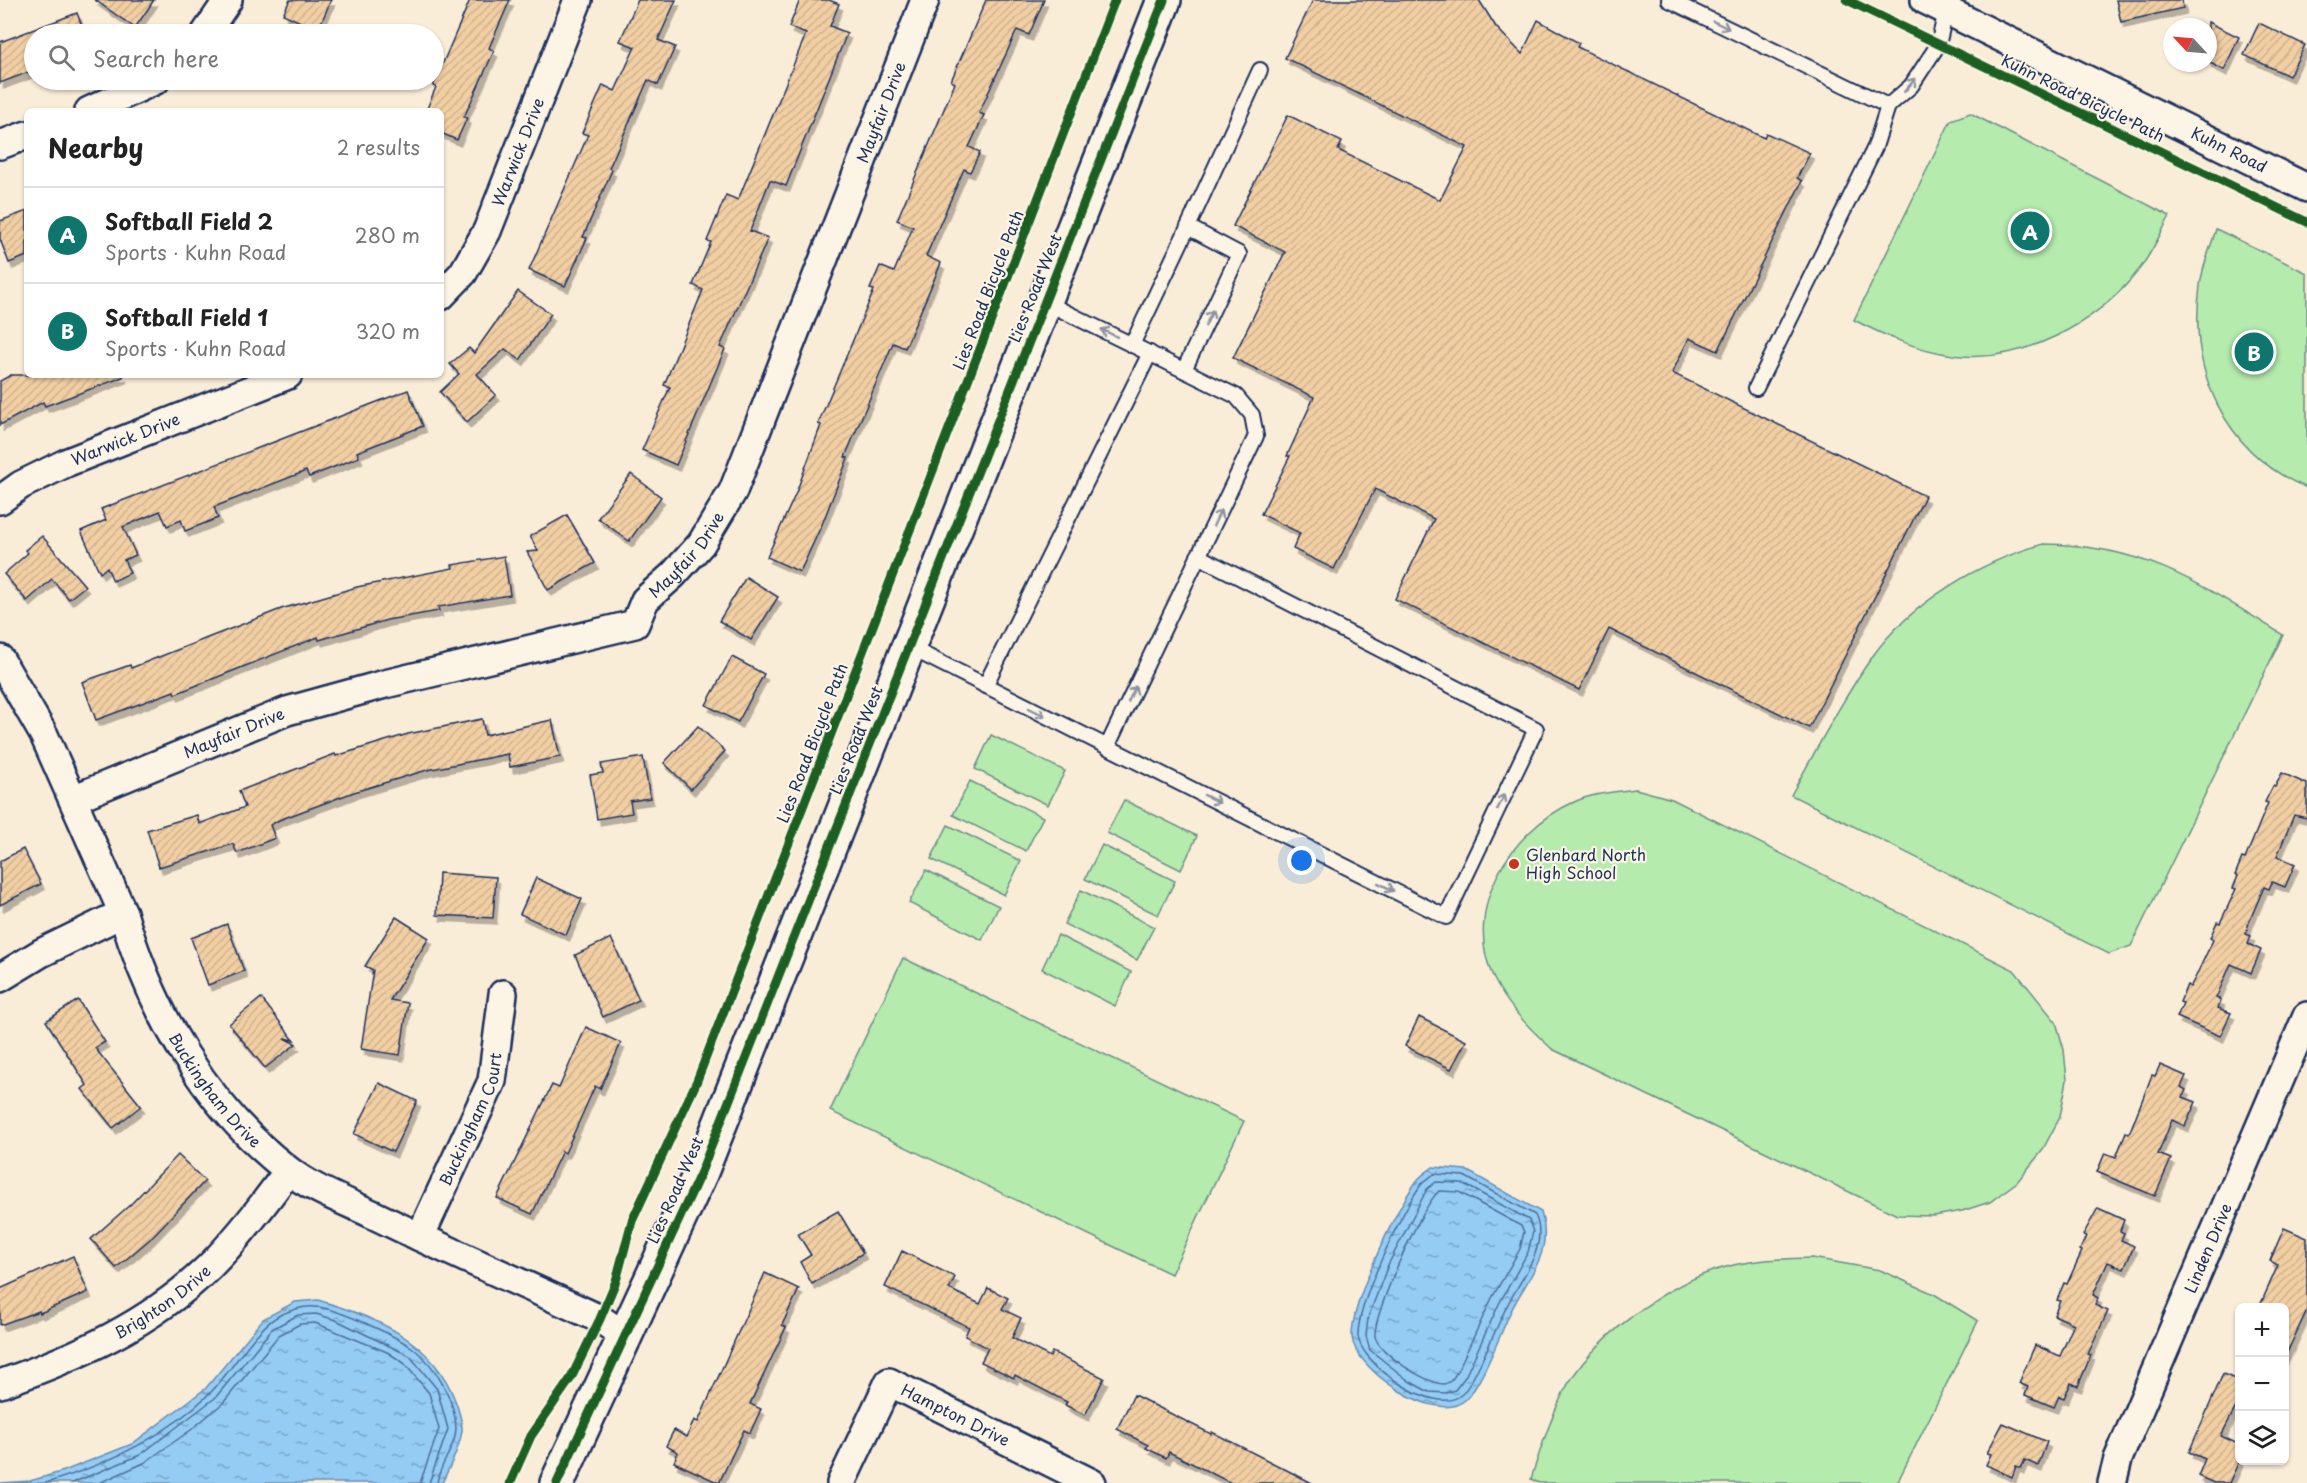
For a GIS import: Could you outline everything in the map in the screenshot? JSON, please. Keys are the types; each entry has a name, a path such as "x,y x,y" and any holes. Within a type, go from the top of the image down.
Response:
{"street":[{"path":"212,24 228,0"},
{"name":"Warwick Drive","path":"444,293 463,273 487,231 578,0"},
{"name":"Mayfair Drive","path":"73,799 287,711 385,684 635,624 645,600 673,575 701,544 733,492 925,0"},
{"name":"Lies Road West","path":"557,1483 701,1172 1164,0"},
{"name":"Kuhn Road","path":"1941,3 2307,188"},
{"path":"95,108 134,90"},
{"path":"0,146 24,136"},
{"name":"Warwick Drive","path":"0,500 21,485 68,462 280,378"},
{"name":"Buckingham Drive","path":"0,659 33,711 123,913 150,986 184,1053 218,1100 288,1171 420,1238 600,1319 625,1336"},
{"path":"0,978 41,953 123,913"},
{"name":"Buckingham Court","path":"420,1238 492,1081 503,994"},
{"name":"Linden Drive","path":"2112,1483 2118,1459 2307,1016"},
{"name":"Brighton Drive","path":"0,1384 104,1342 177,1296 210,1267 241,1234 288,1171"},
{"name":"Hampton Drive","path":"841,1483 889,1382 1079,1480"}],"lane":[{"path":"1669,0 1888,106"},
{"path":"1756,388 1875,147 1888,106 1911,86 1938,45 1941,3"},
{"path":"1132,345 1260,70"},
{"path":"1184,370 1239,254 1188,227"},
{"path":"1045,302 1236,396 1252,415 1256,436 1107,747"},
{"path":"985,686 1150,353"},
{"path":"909,647 1446,917 1536,729 1198,556"}],"green space":[{"path":"1970,113 2170,216 2143,265 2121,290 2101,307 2079,323 2031,347 1979,356 1953,355 1927,350 1889,337 1854,320 1951,120"},
{"path":"2216,229 2307,273 2307,488 2278,473 2254,454 2234,431 2218,406 2207,378 2200,349 2198,318 2201,279"},
{"path":"2044,544 2112,551 2171,571 2225,599 2283,635 2131,946 2109,954 1791,795 1861,673 1888,637 1906,619 1927,602 1972,573 1996,561"},
{"path":"991,735 1065,771 1048,805 975,769"},
{"path":"970,781 1043,817 1026,851 953,815"},
{"path":"1636,789 1672,799 2014,970 2056,1022 2064,1050 2067,1080 2060,1117 2042,1151 2017,1182 1990,1202 1962,1211 1934,1216 1897,1215 1552,1049 1527,1025 1512,1008 1494,979 1485,953 1483,926 1488,900 1497,876 1511,853 1529,832 1551,815 1574,802 1589,797"},
{"path":"1124,800 1197,836 1181,870 1107,833"},
{"path":"948,825 1021,861 1004,895 931,859"},
{"path":"1102,845 1175,881 1158,915 1085,879"},
{"path":"926,870 999,906 982,940 909,903"},
{"path":"1081,890 1154,927 1137,960 1064,924"},
{"path":"1058,935 1131,972 1115,1006 1042,969"},
{"path":"903,958 1244,1121 1171,1274 830,1111"},
{"path":"1812,1258 1880,1270 1934,1294 1978,1321 1897,1483 1539,1483 1531,1479 1563,1393 1592,1353 1633,1315 1680,1285 1726,1267 1758,1261"}],"water":[{"path":"1433,1167 1466,1170 1541,1212 1544,1227 1542,1253 1511,1311 1478,1384 1465,1400 1452,1406 1435,1406 1398,1390 1366,1364 1356,1350 1352,1337 1366,1280 1386,1235 1416,1182"},
{"path":"318,1300 360,1314 400,1334 432,1361 445,1379 459,1411 462,1431 442,1483 0,1483 30,1481 64,1471 132,1444 206,1388 263,1319 295,1302"}],"building":[{"path":"95,0 154,0 138,24 129,24"},
{"path":"290,0 331,0 321,24 305,24 283,14"},
{"path":"470,0 510,0 489,48 494,51 464,117 467,118 457,140 444,134 444,108 427,108 435,90 444,90 444,60"},
{"path":"638,0 676,0 658,40 675,47 658,85 648,80 609,168 612,170 583,237 587,238 565,286 529,270 588,135 582,133 603,85 615,91 635,47 620,41"},
{"path":"800,0 829,0 839,4 830,26 847,33 786,186 770,180 750,231 768,238 720,347 725,349 676,465 642,450 670,387 664,385 703,290 693,285 711,242 707,241 726,195 738,200 806,34 789,27"},
{"path":"986,0 1044,0 1029,35 1017,30 979,113 984,115 969,147 980,152 970,172 964,169 926,256 941,263 905,348 893,343 845,457 848,458 823,522 800,572 767,557 796,493 821,425 818,424 874,290 870,289 880,266 894,272 913,227 897,220 955,83 951,81"},
{"path":"1313,0 1479,0 1496,27 1522,54 1538,20 1579,43 1577,47 1764,138 1766,133 1810,153 1797,178 1802,181 1718,351 1689,338 1672,373 1925,496 1809,728 1609,629 1579,690 1395,599 1434,519 1375,489 1334,569 1293,549 1300,533 1261,514 1290,456 1287,456 1314,397 1233,358 1285,252 1233,226 1288,115 1342,142 1338,150 1440,200 1467,147 1285,58"},
{"path":"2116,0 2182,0 2183,8 2121,22"},
{"path":"77,13 81,24 48,24"},
{"path":"2259,23 2305,45 2289,76 2244,55"},
{"path":"2217,26 2239,37 2224,70 2217,66"},
{"path":"24,33 24,74 0,83 0,42"},
{"path":"24,212 24,257 9,263 0,239 0,221"},
{"path":"518,291 551,314 520,360 505,349 477,374 496,395 467,422 440,392 459,374 450,364 469,348 474,353"},
{"path":"11,375 24,375 24,378 120,378 45,406 43,402 0,425 0,381"},
{"path":"408,390 423,426 357,452 359,457 309,477 306,471 214,507 218,518 185,531 181,520 167,526 160,511 123,527 136,555 124,560 130,573 113,581 107,567 100,573 81,531 106,520 101,509"},
{"path":"631,474 661,497 629,541 598,518"},
{"path":"567,515 595,563 548,590 527,552 538,551 530,536"},
{"path":"42,536 85,586 69,599 52,579 27,601 4,574 28,553 25,550"},
{"path":"504,556 510,595 438,607 439,611 387,620 319,640 318,637 175,694 174,691 96,720 82,682 130,665 131,668 281,609 357,587 453,568 452,565"},
{"path":"746,577 778,597 751,640 719,621"},
{"path":"732,657 764,674 738,722 706,705"},
{"path":"482,719 485,735 552,720 560,757 510,767 508,754 427,770 354,792 279,820 270,825 275,838 237,853 233,844 159,867 147,830 197,815 199,824 245,807 239,791 335,754 336,756 408,734"},
{"path":"698,726 725,751 691,789 664,763"},
{"path":"643,757 650,798 630,801 632,813 597,819 590,775 603,773 601,764"},
{"path":"2282,773 2307,784 2307,818 2294,815 2277,856 2295,864 2285,887 2272,882 2269,889 2264,887 2249,922 2246,934 2251,936 2248,944 2261,950 2251,973 2231,964 2216,998 2221,1000 2218,1008 2231,1013 2220,1036 2177,1017 2183,1003 2180,1002 2187,985 2190,987 2196,976 2213,940 2210,938 2217,922 2220,923 2236,889 2233,888 2238,876 2235,875 2242,858 2245,859 2268,803 2265,802"},
{"path":"23,849 41,884 0,905 0,861"},
{"path":"439,873 496,877 493,918 437,915"},
{"path":"536,878 582,899 566,935 520,914"},
{"path":"396,917 429,938 390,1000 408,1003 400,1055 361,1049 373,970 365,966"},
{"path":"227,924 244,971 208,985 191,938"},
{"path":"611,938 639,1000 603,1017 575,955"},
{"path":"261,998 294,1040 284,1038 296,1044 265,1068 229,1024"},
{"path":"78,1000 105,1042 95,1048 141,1106 113,1128 82,1089 87,1085 46,1021"},
{"path":"1419,1017 1466,1041 1451,1069 1405,1046"},
{"path":"586,1027 621,1043 600,1089 595,1086 565,1153 562,1151 532,1214 497,1198 552,1085 559,1088"},
{"path":"2160,1065 2186,1076 2181,1087 2186,1090 2183,1097 2196,1102 2185,1126 2172,1120 2158,1154 2171,1159 2155,1196 2097,1172 2105,1153 2116,1157 2126,1132 2129,1134 2152,1075 2155,1076"},
{"path":"379,1083 417,1101 393,1152 354,1134"},
{"path":"178,1155 205,1181 150,1239 116,1268 91,1239 131,1204"},
{"path":"2098,1208 2124,1220 2120,1231 2124,1233 2121,1240 2134,1246 2124,1269 2108,1262 2093,1295 2098,1298 2095,1305 2108,1311 2088,1354 2091,1355 2078,1386 2071,1383 2064,1398 2059,1396 2054,1407 2025,1395 2028,1387 2019,1383 2035,1345 2060,1356 2074,1324 2054,1315 2060,1301 2057,1300 2082,1251 2080,1250 2086,1236 2083,1235"},
{"path":"838,1211 863,1253 812,1284 800,1262 811,1255 798,1234"},
{"path":"2284,1228 2307,1238 2307,1310 2289,1348 2289,1303 2261,1303 2278,1265 2270,1261"},
{"path":"902,1251 955,1277 949,1289 980,1304 988,1288 1008,1298 1002,1309 1021,1318 1012,1338 1050,1357 1052,1352 1104,1378 1085,1415 1065,1405 1067,1402 1015,1375 1014,1378 981,1362 988,1348 965,1336 969,1327 885,1287"},
{"path":"73,1256 88,1292 40,1313 39,1311 0,1325 0,1289"},
{"path":"765,1273 799,1289 782,1325 786,1327 750,1404 761,1409 750,1433 744,1430 719,1483 674,1462 678,1452 666,1446 674,1430 687,1437 694,1420 698,1422"},
{"path":"2223,1374 2235,1379 2235,1409 2221,1436 2235,1443 2235,1465 2237,1465 2229,1483 2214,1483 2198,1476 2205,1459 2189,1452"},
{"path":"1134,1395 1312,1483 1231,1483 1169,1452 1166,1458 1146,1448 1148,1445 1117,1429"},
{"path":"2003,1423 2047,1442 2038,1466 2025,1460 2021,1468 2016,1466 2012,1477 1986,1465 1991,1454 1987,1453"}],"cycle path":[{"name":"Lies Road Bicycle Path","path":"510,1483 531,1436 571,1378 616,1281 632,1221 696,1083 1115,0"},
{"path":"557,1483 701,1172 1164,0"},
{"name":"Kuhn Road Bicycle Path","path":"1847,0 2307,222"}],"place":[{"name":"Softball Field 2","path":"2030,231"},
{"name":"Softball Field 1","path":"2254,352"},
{"name":"Glenbard North High School","path":"1514,864"}]}
